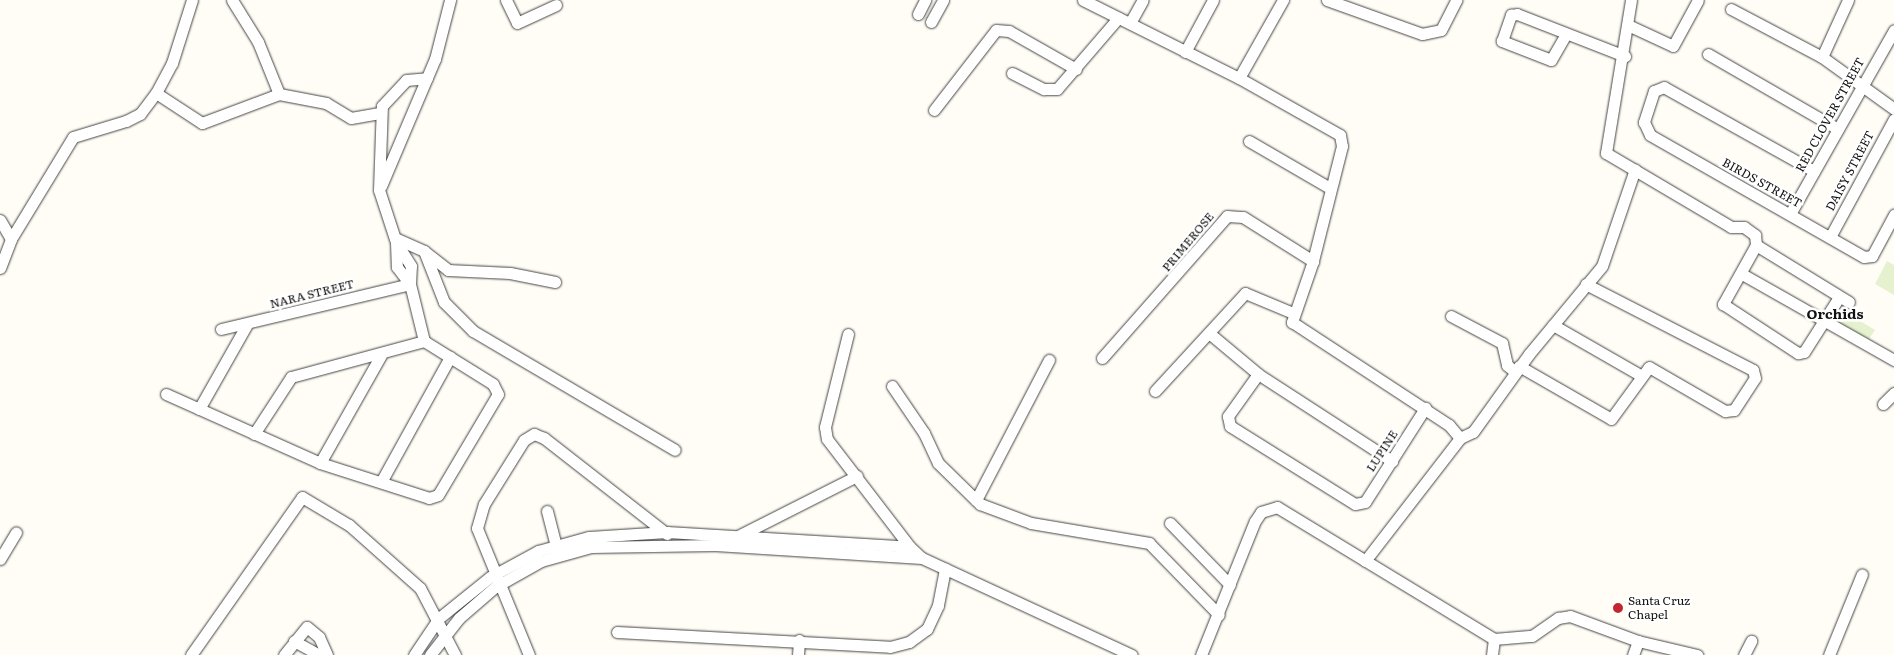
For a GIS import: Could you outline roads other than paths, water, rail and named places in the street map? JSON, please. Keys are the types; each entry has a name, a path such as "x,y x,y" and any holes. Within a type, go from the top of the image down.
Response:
{"street":[{"path":"0,268 11,239 73,137 126,122 140,114 156,93 174,57 192,0"},
{"path":"232,0 258,42 279,94"},
{"path":"379,190 427,78 449,17 450,0"},
{"path":"506,0 517,23 556,5"},
{"path":"918,14 925,0"},
{"path":"931,22 943,0"},
{"path":"1083,0 1239,78 1340,135 1342,146 1313,261 1292,313 1294,326 1425,408 1460,438"},
{"path":"1130,23 1144,0"},
{"path":"1185,52 1213,0"},
{"path":"1239,78 1282,0"},
{"path":"1327,0 1422,34 1441,30 1456,0"},
{"path":"1631,0 1630,26 1625,56 1605,148 1609,156 1635,169 1731,227 1748,229 1756,245 1844,300 1825,319 1804,352 1798,353 1723,304 1742,274 1756,245"},
{"path":"1630,26 1672,46 1698,0"},
{"path":"1822,57 1848,0"},
{"path":"1731,9 1822,57 1863,82 1894,109"},
{"path":"1566,34 1551,60 1502,41 1513,14 1625,56"},
{"path":"1012,73 1051,90 1064,84 1118,18"},
{"path":"934,110 996,30 1009,31 1076,69"},
{"name":"RED CLOVER STREET","path":"1790,214 1894,30"},
{"path":"1708,54 1838,129"},
{"path":"166,394 320,463 436,498 498,394 493,384 424,341 410,284 411,266 395,240 379,190 380,113 388,94 406,80 427,78"},
{"name":"BIRDS STREET","path":"1814,171 1664,87 1654,91 1644,132 1866,259 1894,215"},
{"path":"156,93 202,123 279,94 326,102 351,118 380,113"},
{"name":"DAISY STREET","path":"1830,237 1894,119"},
{"path":"1249,141 1330,188"},
{"path":"1365,561 1460,438 1473,432 1517,369 1604,261 1635,169"},
{"name":"PRIMEROSE","path":"1102,358 1227,216 1243,217 1313,261"},
{"path":"0,220 11,239"},
{"path":"395,240 424,250 448,270 510,273 554,282"},
{"path":"424,250 444,302 473,331 675,450"},
{"path":"1742,274 1825,319 1894,360"},
{"name":"NARA STREET","path":"221,329 410,284"},
{"path":"1452,316 1502,342 1507,365 1611,419 1640,374 1652,367 1728,412 1756,375 1586,284"},
{"path":"1155,391 1245,293 1292,313"},
{"path":"199,409 247,324"},
{"path":"1553,325 1640,374"},
{"path":"1209,333 1258,374 1392,461"},
{"path":"848,334 825,427 827,438 910,547 922,558 1132,655"},
{"path":"254,434 291,377 381,355 424,341"},
{"path":"320,463 381,355"},
{"path":"380,482 450,357"},
{"path":"976,500 1049,360"},
{"name":"LUPINE","path":"1258,374 1228,416 1230,426 1359,504 1392,461 1425,408"},
{"path":"892,386 924,433 938,463 976,500 1031,523 1149,543 1219,615"},
{"path":"1883,404 1894,393"},
{"path":"529,655 476,528 484,504 524,440 534,434 667,538"},
{"path":"739,541 857,476"},
{"path":"191,655 302,497 349,525 413,582 439,618 444,634 455,655"},
{"path":"1201,655 1219,615 1255,521 1269,509 1277,507 1494,639 1532,636 1558,618 1570,616 1638,641 1697,655"},
{"path":"547,510 558,550"},
{"path":"1170,523 1230,585"},
{"path":"0,559 16,532"},
{"path":"414,655 439,618 497,579 558,550 667,538 910,547"},
{"path":"739,541 922,558"},
{"path":"617,632 799,640 890,647 910,642 927,629 938,605 945,569"},
{"path":"1828,655 1862,574"},
{"path":"430,655 444,634 497,579"},
{"path":"284,655 303,629 312,628 327,655"},
{"path":"1492,655 1494,639"},
{"path":"798,655 799,640"},
{"path":"294,641 319,655"},
{"path":"1633,655 1638,641"},
{"path":"1744,655 1750,641"},
{"path":"860,645 869,655"}],"place":[{"name":"Santa Cruz Chapel","path":"1618,608"}],"district":[{"name":"Orchids","path":"1835,313"}]}
